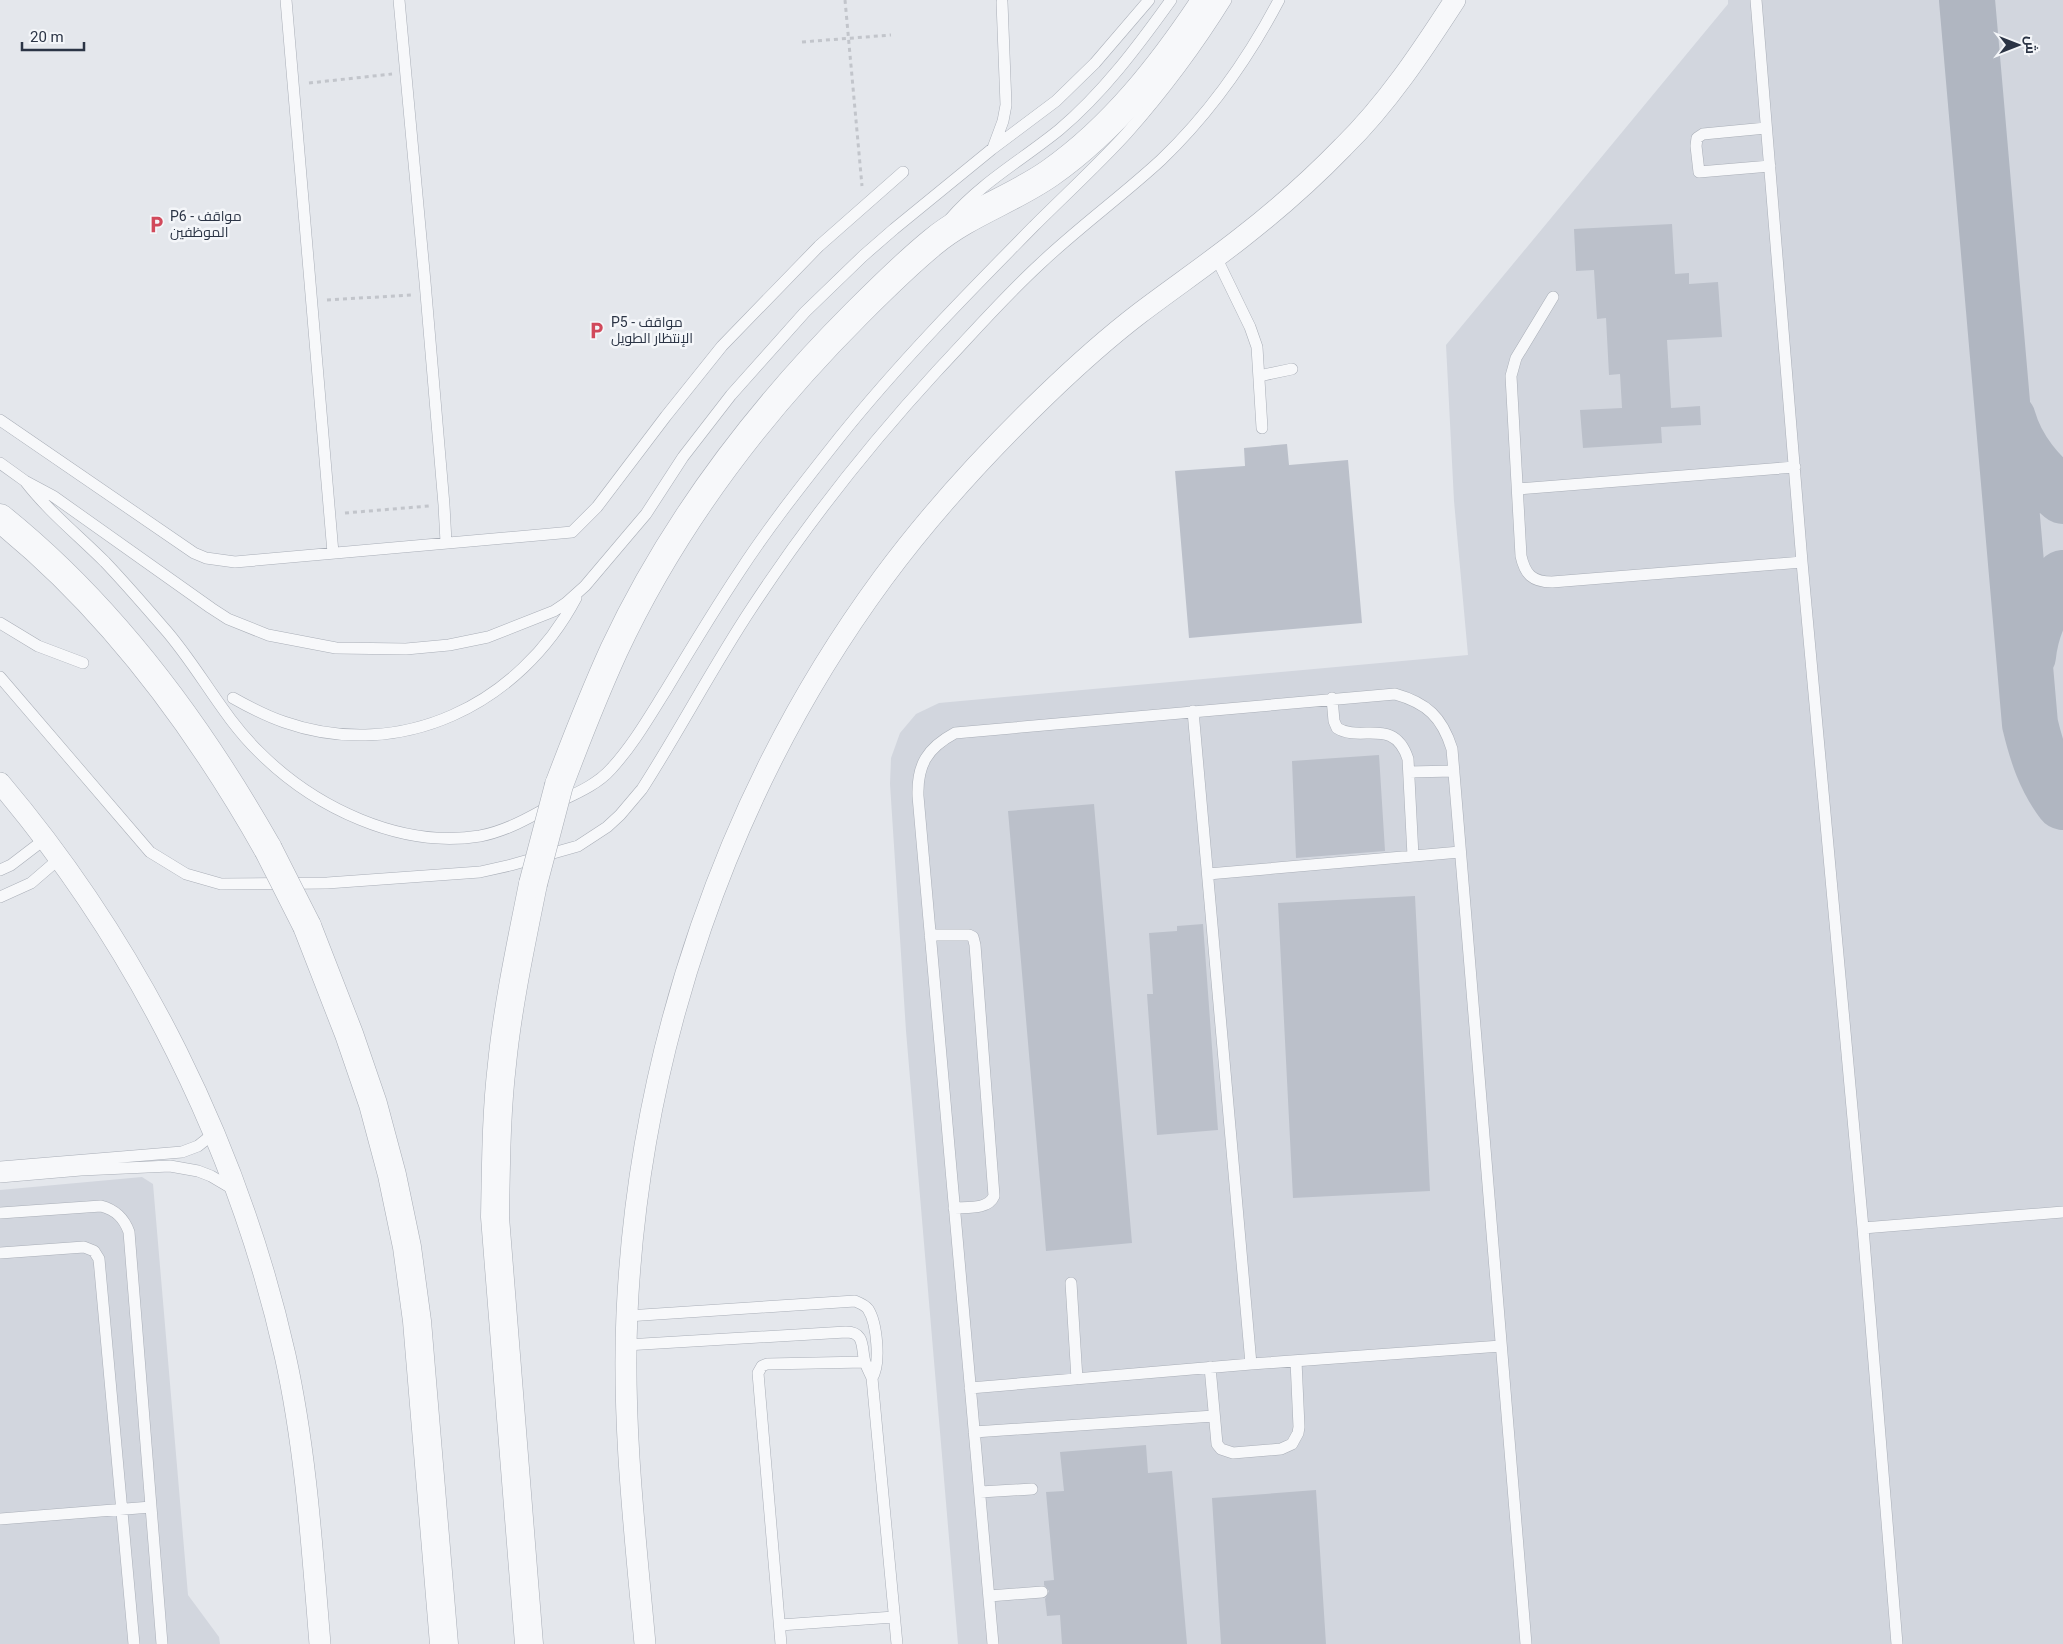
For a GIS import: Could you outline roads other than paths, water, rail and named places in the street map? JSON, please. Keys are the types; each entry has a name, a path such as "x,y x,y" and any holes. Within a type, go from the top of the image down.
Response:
{"street":[{"path":"529,1644 496,1226 495,1182 502,1065 514,974 533,884 559,785 585,716 615,648 649,583 688,520 730,459 775,400 825,345 932,242 959,223 1048,174 1082,148 1133,98 1206,0"},
{"path":"645,1644 628,1443 626,1345 634,1224 645,1146 657,1085 676,1009 700,933 718,884 759,788 786,733 825,665 883,578 960,484 1008,433 1089,355 1139,314 1260,222 1345,145 1389,94 1430,39 1455,0"},
{"path":"0,518 39,552 98,611 148,668 203,742 226,777 268,849 307,926 349,1034 373,1104 392,1175 407,1247 417,1321 444,1644"},
{"path":"0,783 60,858 133,971 175,1049 213,1134 235,1190 267,1286 285,1355 298,1424 308,1493 320,1644"}],"lane":[{"path":"286,0 333,553"},
{"path":"399,0 446,542"},
{"path":"232,698 258,712 285,723 323,731 372,734 401,731 429,724 456,714 482,701 521,671 548,643 564,620 578,594 646,514 683,457 731,394 805,312 863,256 992,149 1036,118 1076,82 1101,57 1149,0"},
{"path":"932,242 978,190 1038,146 1081,109 1130,55 1171,0"},
{"path":"25,482 105,562 166,630 187,656 222,709 246,738 272,764 307,791 365,821 417,836 461,838 482,835 510,827 591,785 612,769 650,717 740,570 843,434 916,348 1124,136 1169,83 1226,0"},
{"path":"0,678 150,852 174,868 210,882 233,885 327,883 480,872 511,866 578,846 607,827 642,789 751,609 809,526 871,446 938,370 1040,264 1138,180 1184,137 1205,113 1242,63 1279,0"},
{"path":"1756,0 1802,562 1863,1228 1896,1644"},
{"path":"992,149 1003,121 1006,105 1002,2"},
{"path":"1766,128 1703,134 1697,138 1696,146 1699,172 1770,166"},
{"path":"0,420 194,553 206,558 235,562 572,532 597,507 722,346 819,246 864,204 903,172"},
{"path":"1216,257 1254,337 1259,357 1262,428"},
{"path":"1553,297 1516,358 1511,376 1525,571 1530,576 1544,582 1802,562"},
{"path":"1260,376 1292,369"},
{"path":"0,463 25,482 53,496 228,619 268,635 290,640 359,650 406,650 449,645 508,630 554,611 578,594"},
{"path":"1518,489 1795,467"},
{"path":"0,623 38,646 83,663"},
{"path":"993,1644 930,935 918,780 922,765 930,752 941,741 954,734 1332,698 1395,694 1411,698 1426,706 1438,718 1447,732 1452,749 1526,1644"},
{"path":"1332,698 1334,721 1337,728 1345,731 1382,734 1394,738 1403,747 1406,753 1409,772 1413,856"},
{"path":"1193,711 1251,1364"},
{"path":"1409,772 1454,772"},
{"path":"0,870 11,865 45,839"},
{"path":"1208,874 1460,852"},
{"path":"0,897 31,883 60,858"},
{"path":"930,935 969,935 973,937 976,945 994,1196 988,1204 954,1208"},
{"path":"0,1167 173,1153 198,1146 213,1134"},
{"path":"0,1178 81,1170 170,1166 211,1176 235,1190"},
{"path":"0,1213 101,1206 115,1212 126,1224 129,1232 162,1644"},
{"path":"1863,1228 2063,1212"},
{"path":"0,1253 84,1246 94,1251 99,1259 134,1644"},
{"path":"1071,1283 1077,1379"},
{"path":"627,1316 855,1301 865,1306 873,1322 878,1365 872,1378"},
{"path":"626,1345 852,1332 861,1337 865,1362 872,1378 897,1644"},
{"path":"970,1388 1210,1367 1501,1346"},
{"path":"781,1644 758,1373 762,1366 767,1364 865,1362"},
{"path":"1210,1367 1217,1444 1227,1452 1281,1449 1292,1444 1298,1433 1296,1362"},
{"path":"974,1432 1214,1416"},
{"path":"980,1492 1032,1489"},
{"path":"0,1519 151,1507"},
{"path":"989,1596 1042,1592"},
{"path":"780,1625 894,1617"}],"place":[{"name":"P6 - مواقف الموظفين","path":"156,224"},
{"name":"P5 - مواقف الإنتظار الطويل","path":"597,330"}]}
